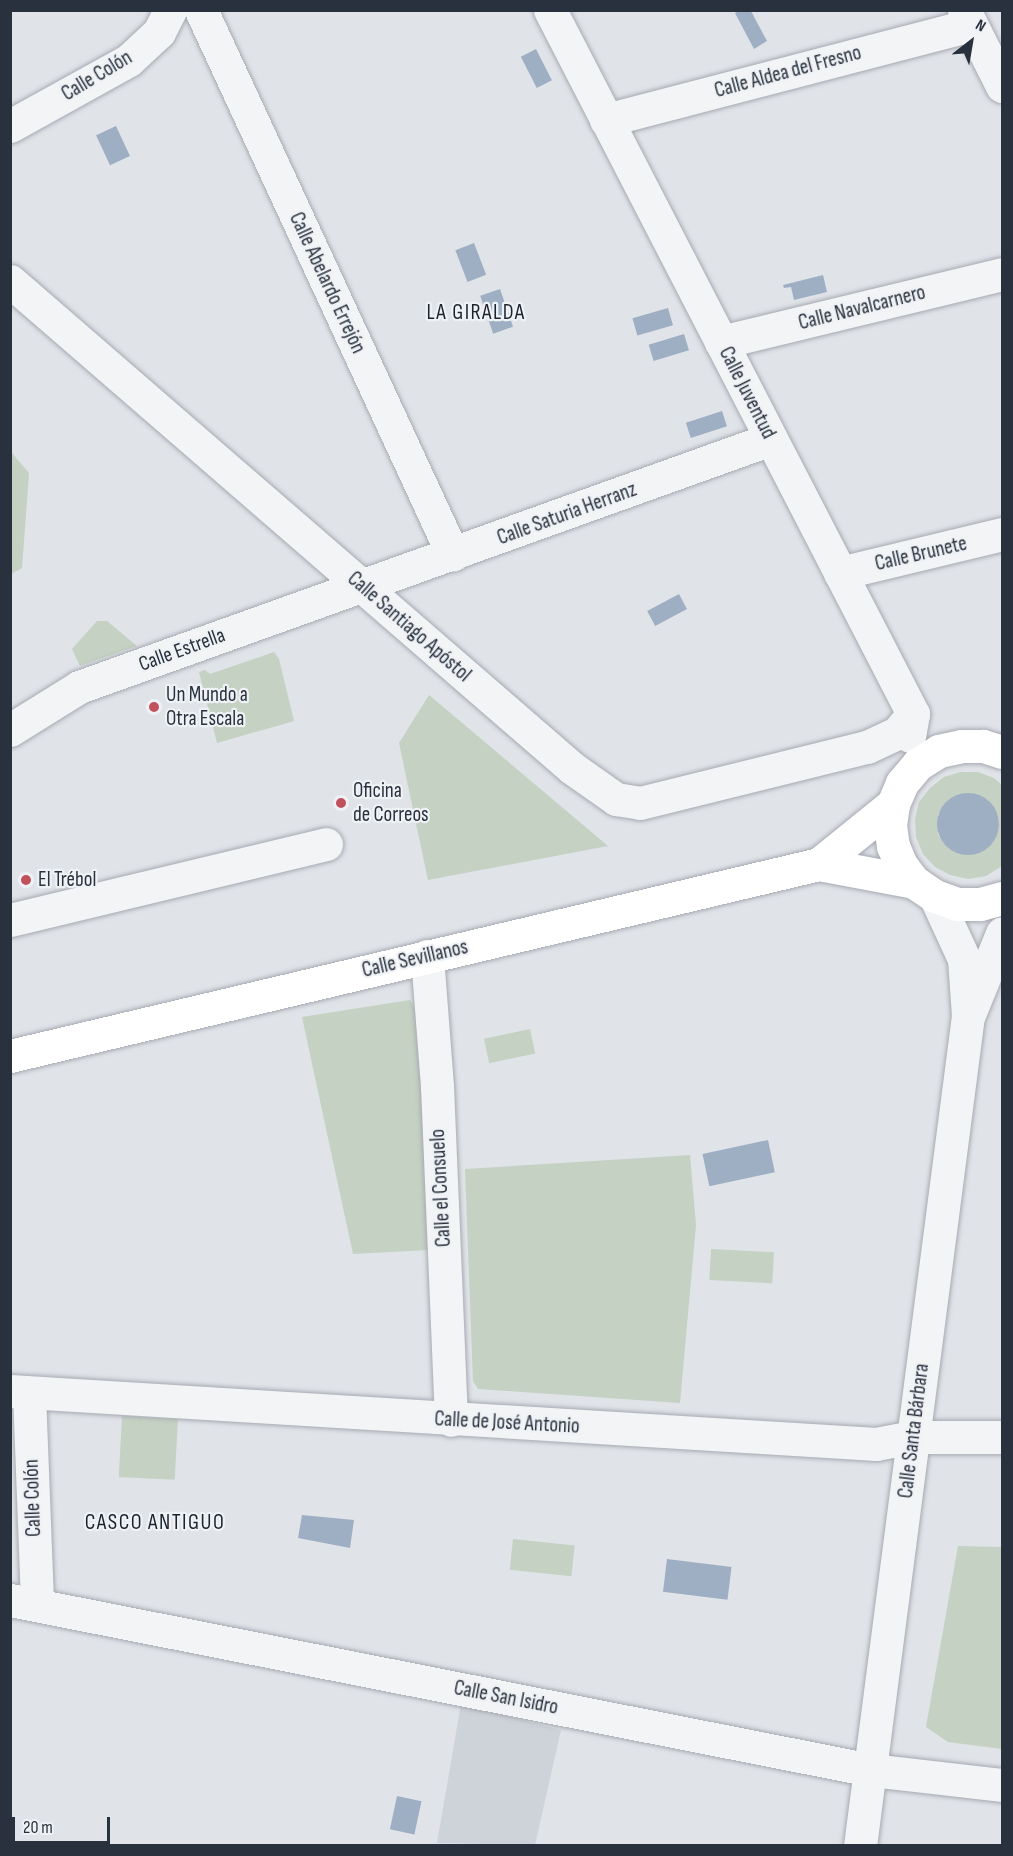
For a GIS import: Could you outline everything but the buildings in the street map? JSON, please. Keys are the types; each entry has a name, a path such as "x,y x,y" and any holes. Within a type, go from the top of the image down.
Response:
{"main road":[{"path":"962,746 983,746 1002,752"},
{"name":"Calle Sevillanos","path":"819,864 897,794 918,764 939,752 962,746"},
{"path":"897,794 890,825 893,846 901,865 924,889"},
{"name":"Calle Sevillanos","path":"10,1056 819,864 924,889 957,904 980,904 1002,898"}],"street":[{"name":"Calle Colón","path":"10,126 129,60 159,32 170,10"},
{"name":"Calle Abelardo Errejón","path":"201,10 453,555"},
{"name":"Calle Juventud","path":"550,10 913,714"},
{"name":"Calle Aldea del Fresno","path":"606,120 968,18"},
{"path":"968,18 1002,86"},
{"name":"Calle Navalcarnero","path":"721,342 1002,274"},
{"name":"Calle Santiago Apóstol","path":"10,281 572,768 616,799 640,803 867,747 897,733 913,714"},
{"name":"Calle Saturia Herranz","path":"362,586 771,439"},
{"name":"Calle Brunete","path":"840,573 1002,534"},
{"name":"Calle Estrella","path":"10,730 79,687 362,586"},
{"path":"897,794 913,714"},
{"name":"Calle Santiago Apóstol","path":"867,747 962,746"},
{"path":"10,920 326,844"},
{"name":"Calle Santa Bárbara","path":"860,1845 968,1016 963,959 924,889"},
{"name":"Calle Santa Bárbara","path":"968,1016 999,953"},
{"name":"Calle el Consuelo","path":"427,956 437,1097 452,1420"},
{"name":"Calle Colón","path":"20,1392 24,1602"},
{"name":"Calle de José Antonio","path":"20,1392 876,1444 912,1437 1002,1437"},
{"name":"Calle San Isidro","path":"24,1602 871,1770 1002,1785"}],"shaded area":[{"path":"461,1704 561,1730 535,1845 437,1843"}],"green space":[{"path":"11,452 29,473 22,568 11,574"},
{"path":"97,621 107,621 137,646 80,666 72,649"},
{"path":"274,652 279,659 294,721 217,743 199,672 205,670 210,674"},
{"path":"429,695 608,846 428,880 399,743"},
{"path":"960,772 978,772 994,778 1002,785 1002,866 986,876 968,879 950,875 935,867 923,854 916,837 915,819 919,802 930,788 944,777","holes":["971,793 989,801 999,819 999,829 951,850 938,835 938,814 951,798"]},
{"path":"410,1000 418,1012 428,1250 353,1254 302,1017"},
{"path":"530,1029 535,1053 489,1063 484,1039"},
{"path":"690,1155 696,1225 680,1403 478,1389 473,1381 465,1169"},
{"path":"711,1249 774,1252 772,1283 709,1280"},
{"path":"122,1416 178,1419 175,1480 119,1477"},
{"path":"513,1539 575,1545 571,1576 510,1570"},
{"path":"958,1546 1002,1547 1002,1749 948,1742 926,1727"}],"water":[{"path":"740,10 751,11 767,41 754,49 735,13"},
{"path":"536,49 552,80 537,88 521,57"},
{"path":"116,126 130,156 110,165 96,135"},
{"path":"474,243 486,275 468,282 455,250"},
{"path":"823,275 827,292 794,300 791,287 784,288 783,285"},
{"path":"500,289 513,327 493,334 480,296"},
{"path":"668,308 673,325 637,336 632,318"},
{"path":"684,334 689,350 654,361 649,345"},
{"path":"722,411 727,426 691,438 686,423"},
{"path":"679,594 687,609 655,626 647,611"},
{"path":"962,793 974,793 990,802 997,812 999,824 997,836 990,846 974,855 962,855 951,850 942,841 937,830 937,818 942,807 951,798"},
{"path":"768,1140 775,1172 709,1186 702,1154"},
{"path":"302,1515 354,1520 350,1548 298,1538"},
{"path":"667,1559 732,1567 727,1600 663,1592"},
{"path":"397,1796 421,1801 414,1834 390,1829"}],"place":[{"name":"Un Mundo a Otra Escala","path":"154,707"},
{"name":"Oficina de Correos","path":"341,803"},
{"name":"El Trébol","path":"26,880"}],"district":[{"name":"LA GIRALDA","path":"476,313"},
{"name":"CASCO ANTIGUO","path":"155,1523"}]}
